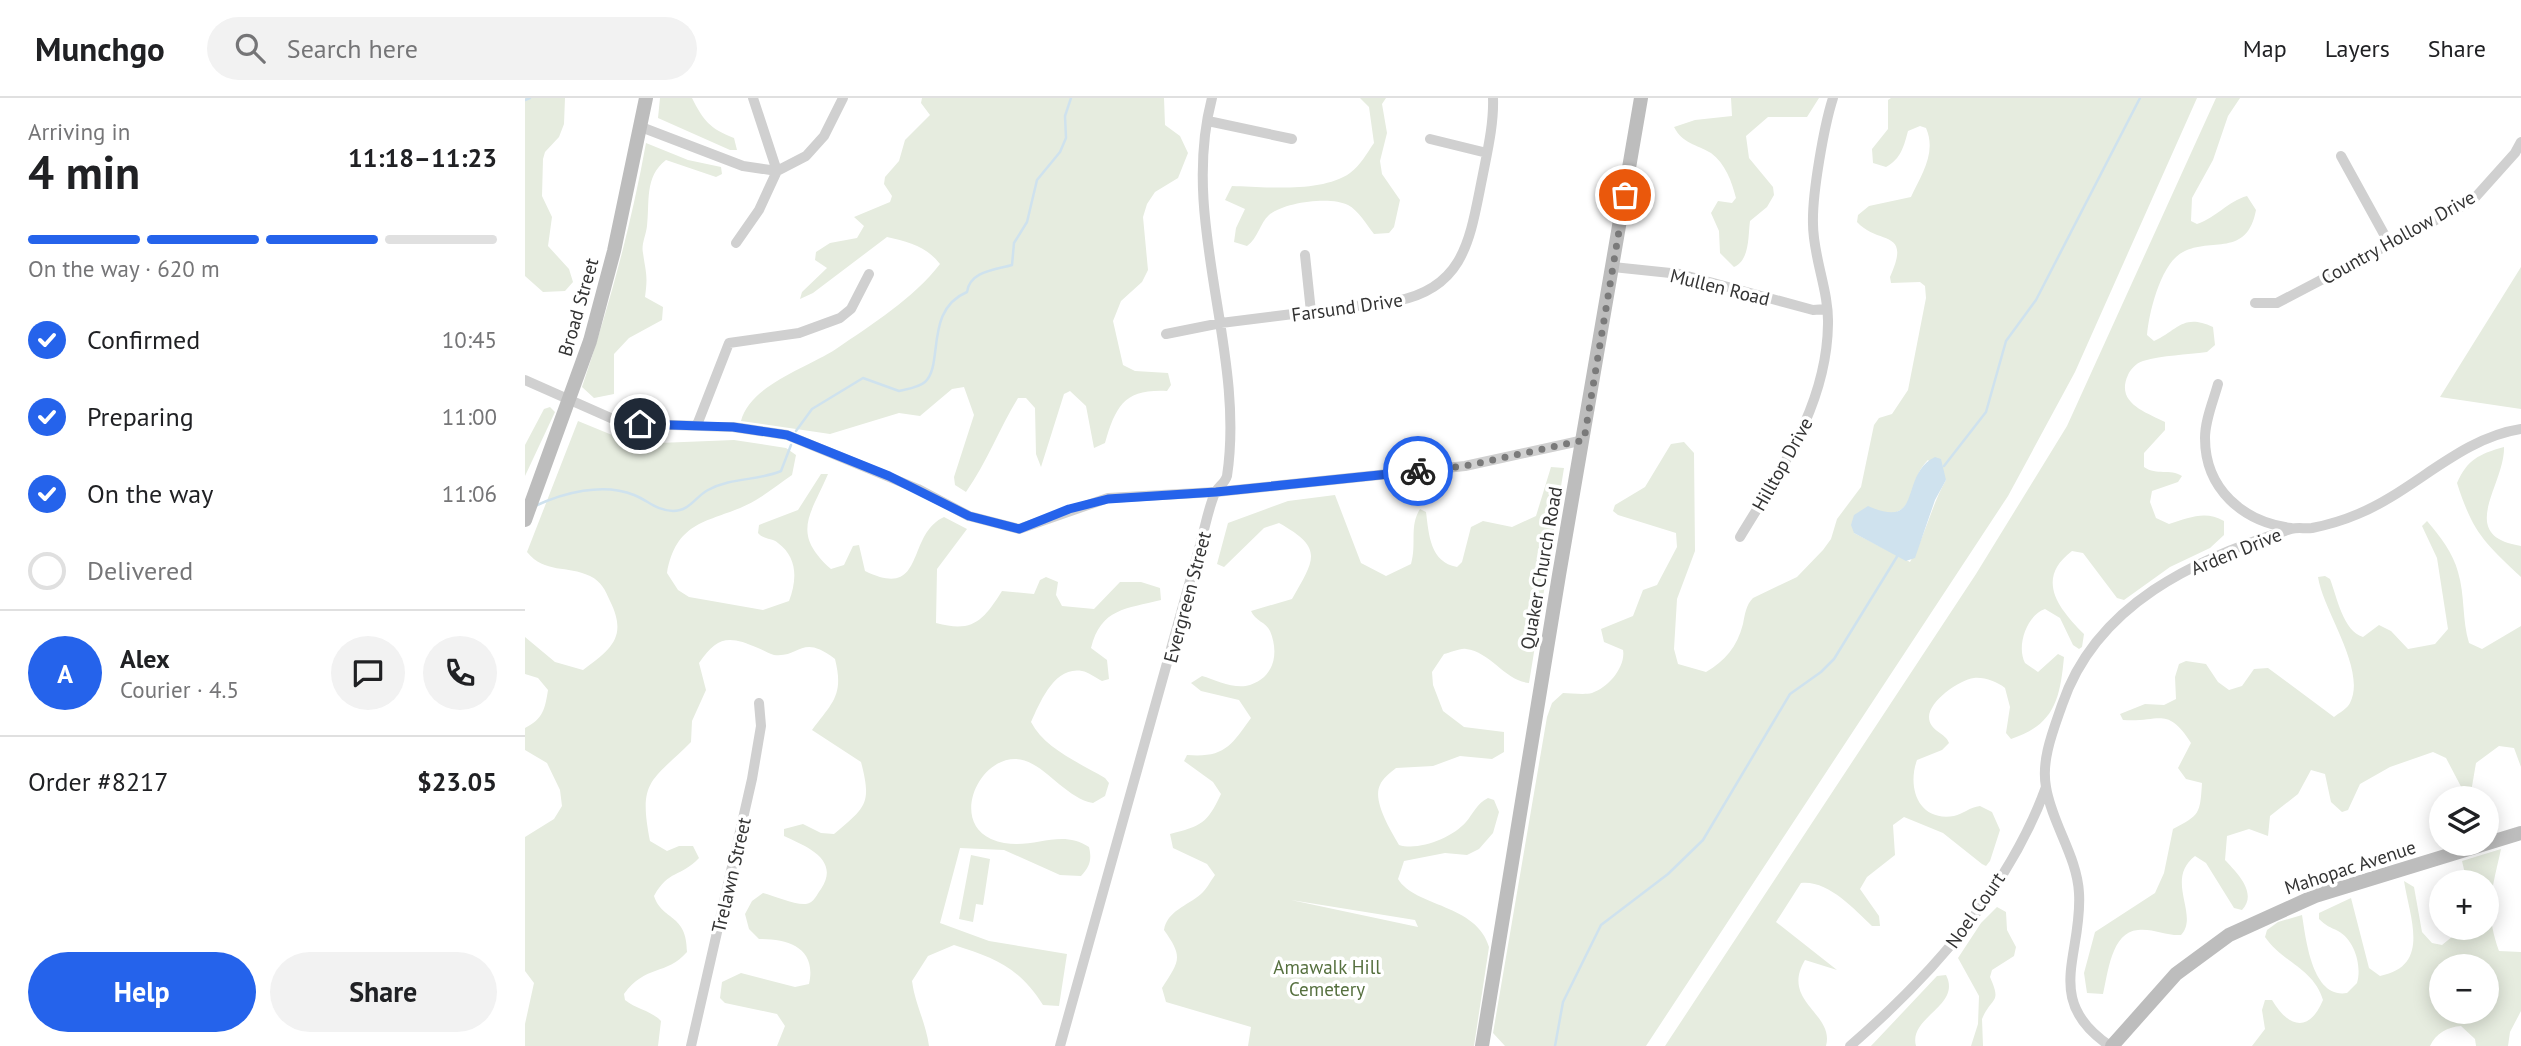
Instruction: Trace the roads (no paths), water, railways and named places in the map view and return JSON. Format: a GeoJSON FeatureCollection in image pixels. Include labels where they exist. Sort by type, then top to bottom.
{"type":"FeatureCollection","features":[{"type":"Feature","properties":{"kind":"street","name":"Broad Street"},"geometry":{"type":"LineString","coordinates":[[528,512],[571,399],[614,251],[646,98]]}},
{"type":"Feature","properties":{"kind":"street"},"geometry":{"type":"LineString","coordinates":[[736,243],[759,210],[777,170],[753,98]]}},
{"type":"Feature","properties":{"kind":"street"},"geometry":{"type":"LineString","coordinates":[[641,127],[743,166],[777,170],[806,156],[824,136],[843,98]]}},
{"type":"Feature","properties":{"kind":"street","name":"Evergreen Street"},"geometry":{"type":"LineString","coordinates":[[1060,1046],[1216,492],[1226,480],[1229,423],[1221,323],[1205,187],[1208,121],[1212,98]]}},
{"type":"Feature","properties":{"kind":"street","name":"Farsund Drive"},"geometry":{"type":"LineString","coordinates":[[1166,334],[1221,323],[1417,297],[1447,277],[1466,247],[1487,153],[1493,98]]}},
{"type":"Feature","properties":{"kind":"street","name":"Quaker Church Road"},"geometry":{"type":"LineString","coordinates":[[1482,1046],[1556,588],[1584,440],[1641,98]]}},
{"type":"Feature","properties":{"kind":"street","name":"Hilltop Drive"},"geometry":{"type":"LineString","coordinates":[[1740,537],[1810,415],[1826,357],[1826,309],[1812,224],[1826,125],[1833,98]]}},
{"type":"Feature","properties":{"kind":"street"},"geometry":{"type":"LineString","coordinates":[[1208,121],[1292,139]]}},
{"type":"Feature","properties":{"kind":"street"},"geometry":{"type":"LineString","coordinates":[[1430,139],[1487,153]]}},
{"type":"Feature","properties":{"kind":"street","name":"Country Hollow Drive"},"geometry":{"type":"LineString","coordinates":[[2255,303],[2277,303],[2472,201],[2515,153],[2521,142]]}},
{"type":"Feature","properties":{"kind":"street"},"geometry":{"type":"LineString","coordinates":[[2341,156],[2390,245]]}},
{"type":"Feature","properties":{"kind":"street"},"geometry":{"type":"LineString","coordinates":[[1305,255],[1311,312]]}},
{"type":"Feature","properties":{"kind":"street","name":"Mullen Road"},"geometry":{"type":"LineString","coordinates":[[1613,267],[1680,274],[1813,310],[1826,309]]}},
{"type":"Feature","properties":{"kind":"street"},"geometry":{"type":"LineString","coordinates":[[697,425],[729,343],[799,332],[840,318],[851,309],[869,274]]}},
{"type":"Feature","properties":{"kind":"street"},"geometry":{"type":"LineString","coordinates":[[525,380],[613,419],[640,424],[697,425],[787,435],[899,481],[969,516],[1008,527],[1036,524],[1096,500],[1216,492],[1465,466],[1584,440]]}},
{"type":"Feature","properties":{"kind":"street"},"geometry":{"type":"LineString","coordinates":[[2218,384],[2205,438],[2210,467],[2220,491],[2252,518],[2295,528]]}},
{"type":"Feature","properties":{"kind":"street","name":"Arden Drive"},"geometry":{"type":"LineString","coordinates":[[2111,1046],[2085,1026],[2071,997],[2069,967],[2080,902],[2078,880],[2046,787],[2046,758],[2065,696],[2089,652],[2128,607],[2203,561],[2295,528],[2311,528],[2358,514],[2497,434],[2521,429]]}},
{"type":"Feature","properties":{"kind":"street","name":"Trelawn Street"},"geometry":{"type":"LineString","coordinates":[[691,1046],[752,779],[761,726],[759,703]]}},
{"type":"Feature","properties":{"kind":"street","name":"Noel Court"},"geometry":{"type":"LineString","coordinates":[[1850,1046],[1958,940],[2030,824],[2046,787]]}},
{"type":"Feature","properties":{"kind":"street","name":"Mahopac Avenue"},"geometry":{"type":"LineString","coordinates":[[2111,1046],[2176,974],[2229,935],[2315,896],[2521,833]]}},
{"type":"Feature","properties":{"kind":"water"},"geometry":{"type":"Polygon","coordinates":[[[1935,457],[1941,459],[1946,480],[1935,500],[1915,558],[1906,561],[1854,533],[1851,525],[1854,515],[1868,506],[1886,512],[1897,511],[1904,506],[1917,476],[1924,465],[1935,457]]]}},
{"type":"Feature","properties":{"kind":"waterway"},"geometry":{"type":"LineString","coordinates":[[525,100],[530,98]]}},
{"type":"Feature","properties":{"kind":"waterway"},"geometry":{"type":"LineString","coordinates":[[796,431],[812,409],[863,378],[899,391],[925,382],[934,363],[937,337],[945,311],[954,300],[967,292],[969,285],[978,276],[1012,265],[1014,243],[1027,222],[1037,180],[1060,152],[1066,138],[1065,116],[1071,98]]}},
{"type":"Feature","properties":{"kind":"waterway"},"geometry":{"type":"LineString","coordinates":[[1944,466],[1986,412],[2006,341],[2036,300],[2140,98]]}},
{"type":"Feature","properties":{"kind":"waterway"},"geometry":{"type":"LineString","coordinates":[[535,506],[570,493],[609,489],[634,495],[661,509],[679,510],[717,486],[781,471],[791,445]]}},
{"type":"Feature","properties":{"kind":"waterway"},"geometry":{"type":"LineString","coordinates":[[1555,1046],[1563,1002],[1601,925],[1668,874],[1703,840],[1790,694],[1834,659],[1898,555]]}},
{"type":"Feature","properties":{"kind":"park label","name":"Amawalk Hill Cemetery"},"geometry":{"type":"Point","coordinates":[1327,978]}}]}
